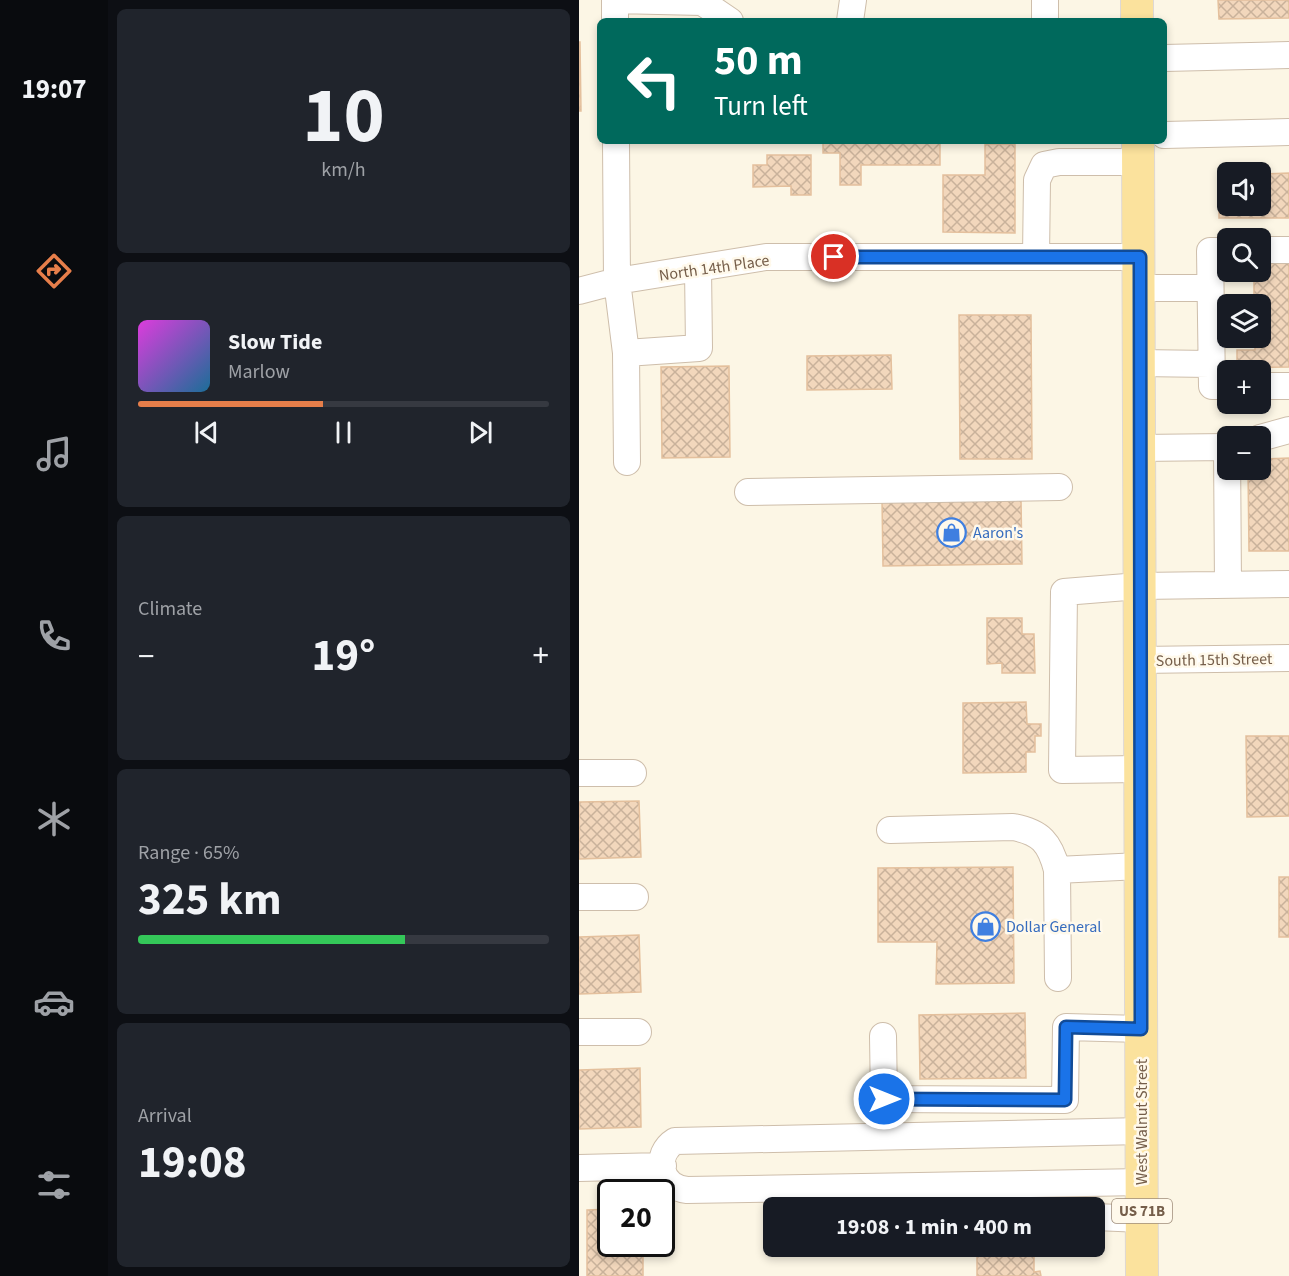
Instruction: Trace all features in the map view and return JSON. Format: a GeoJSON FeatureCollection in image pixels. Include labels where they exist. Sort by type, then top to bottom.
{"type":"FeatureCollection","features":[{"type":"Feature","properties":{"kind":"main road"},"geometry":{"type":"LineString","coordinates":[[1137,0],[1137,18]]}},
{"type":"Feature","properties":{"kind":"main road","name":"West Walnut Street"},"geometry":{"type":"LineString","coordinates":[[1139,151],[1142,1276]]}},
{"type":"Feature","properties":{"kind":"street"},"geometry":{"type":"LineString","coordinates":[[615,18],[615,0],[702,2],[726,18]]}},
{"type":"Feature","properties":{"kind":"street"},"geometry":{"type":"LineString","coordinates":[[850,18],[853,0]]}},
{"type":"Feature","properties":{"kind":"street"},"geometry":{"type":"LineString","coordinates":[[1045,0],[1045,18]]}},
{"type":"Feature","properties":{"kind":"street"},"geometry":{"type":"LineString","coordinates":[[1167,58],[1289,56]]}},
{"type":"Feature","properties":{"kind":"street"},"geometry":{"type":"LineString","coordinates":[[1167,135],[1289,132]]}},
{"type":"Feature","properties":{"kind":"street"},"geometry":{"type":"LineString","coordinates":[[616,144],[617,282],[626,353],[627,462]]}},
{"type":"Feature","properties":{"kind":"street"},"geometry":{"type":"LineString","coordinates":[[1036,257],[1037,180],[1044,165],[1139,151]]}},
{"type":"Feature","properties":{"kind":"street"},"geometry":{"type":"LineString","coordinates":[[1271,250],[1289,249]]}},
{"type":"Feature","properties":{"kind":"street"},"geometry":{"type":"LineString","coordinates":[[1217,251],[1210,251],[1210,364],[1212,386],[1217,386]]}},
{"type":"Feature","properties":{"kind":"street","name":"North 14th Place"},"geometry":{"type":"LineString","coordinates":[[579,291],[617,282],[766,257],[1036,257],[1140,272],[1210,288]]}},
{"type":"Feature","properties":{"kind":"street"},"geometry":{"type":"LineString","coordinates":[[626,353],[699,348],[698,268]]}},
{"type":"Feature","properties":{"kind":"street"},"geometry":{"type":"LineString","coordinates":[[1140,363],[1210,364]]}},
{"type":"Feature","properties":{"kind":"street"},"geometry":{"type":"LineString","coordinates":[[1271,386],[1289,386]]}},
{"type":"Feature","properties":{"kind":"street"},"geometry":{"type":"LineString","coordinates":[[1271,435],[1289,430]]}},
{"type":"Feature","properties":{"kind":"street"},"geometry":{"type":"LineString","coordinates":[[1139,448],[1217,447]]}},
{"type":"Feature","properties":{"kind":"street"},"geometry":{"type":"LineString","coordinates":[[1227,480],[1228,585]]}},
{"type":"Feature","properties":{"kind":"street"},"geometry":{"type":"LineString","coordinates":[[748,492],[1059,487]]}},
{"type":"Feature","properties":{"kind":"street"},"geometry":{"type":"LineString","coordinates":[[1140,770],[1062,770],[1063,592],[1139,586],[1289,584]]}},
{"type":"Feature","properties":{"kind":"street","name":"South 15th Street"},"geometry":{"type":"LineString","coordinates":[[1139,660],[1289,658]]}},
{"type":"Feature","properties":{"kind":"street"},"geometry":{"type":"LineString","coordinates":[[579,773],[633,773]]}},
{"type":"Feature","properties":{"kind":"street"},"geometry":{"type":"LineString","coordinates":[[890,830],[1013,827],[1029,830],[1051,849],[1057,870],[1058,978]]}},
{"type":"Feature","properties":{"kind":"street"},"geometry":{"type":"LineString","coordinates":[[1057,870],[1140,866]]}},
{"type":"Feature","properties":{"kind":"street"},"geometry":{"type":"LineString","coordinates":[[579,897],[635,897]]}},
{"type":"Feature","properties":{"kind":"street"},"geometry":{"type":"LineString","coordinates":[[883,1036],[884,1099],[1065,1100],[1066,1027],[1141,1029]]}},
{"type":"Feature","properties":{"kind":"street"},"geometry":{"type":"LineString","coordinates":[[579,1032],[638,1032]]}},
{"type":"Feature","properties":{"kind":"street"},"geometry":{"type":"LineString","coordinates":[[1141,1131],[675,1141],[669,1145],[663,1155],[663,1166],[664,1177],[668,1183],[678,1189],[687,1190],[1142,1182]]}},
{"type":"Feature","properties":{"kind":"street"},"geometry":{"type":"LineString","coordinates":[[579,1168],[663,1166]]}},
{"type":"Feature","properties":{"kind":"street"},"geometry":{"type":"LineString","coordinates":[[1105,1217],[1142,1219]]}},
{"type":"Feature","properties":{"kind":"building"},"geometry":{"type":"Polygon","coordinates":[[[1218,0],[1289,0],[1289,18],[1219,19],[1218,0]]]}},
{"type":"Feature","properties":{"kind":"building"},"geometry":{"type":"Polygon","coordinates":[[[580,42],[581,111],[579,111],[580,42]]]}},
{"type":"Feature","properties":{"kind":"building"},"geometry":{"type":"Polygon","coordinates":[[[823,144],[940,144],[940,165],[861,165],[861,185],[840,185],[840,153],[823,153],[823,144]]]}},
{"type":"Feature","properties":{"kind":"building"},"geometry":{"type":"Polygon","coordinates":[[[985,144],[1015,144],[1015,233],[943,232],[943,175],[985,175],[985,144]]]}},
{"type":"Feature","properties":{"kind":"building"},"geometry":{"type":"Polygon","coordinates":[[[767,155],[811,155],[811,195],[791,195],[791,186],[753,187],[753,165],[767,165],[767,155]]]}},
{"type":"Feature","properties":{"kind":"building"},"geometry":{"type":"Polygon","coordinates":[[[1289,173],[1289,218],[1219,218],[1219,216],[1271,216],[1271,174],[1289,173]]]}},
{"type":"Feature","properties":{"kind":"building"},"geometry":{"type":"Polygon","coordinates":[[[1271,261],[1289,261],[1289,367],[1271,367],[1271,360],[1237,360],[1237,350],[1271,348],[1271,294],[1254,294],[1254,282],[1271,282],[1271,261]]]}},
{"type":"Feature","properties":{"kind":"building"},"geometry":{"type":"Polygon","coordinates":[[[959,315],[1031,315],[1032,459],[960,459],[959,315]]]}},
{"type":"Feature","properties":{"kind":"building"},"geometry":{"type":"Polygon","coordinates":[[[891,355],[892,389],[807,390],[807,356],[891,355]]]}},
{"type":"Feature","properties":{"kind":"building"},"geometry":{"type":"Polygon","coordinates":[[[729,366],[730,457],[662,458],[661,367],[729,366]]]}},
{"type":"Feature","properties":{"kind":"building"},"geometry":{"type":"Polygon","coordinates":[[[1289,458],[1289,551],[1249,551],[1248,480],[1271,480],[1271,459],[1289,458]]]}},
{"type":"Feature","properties":{"kind":"building","name":"Aaron's"},"geometry":{"type":"Polygon","coordinates":[[[1021,498],[1022,564],[883,566],[882,500],[1021,498]]]}},
{"type":"Feature","properties":{"kind":"building"},"geometry":{"type":"Polygon","coordinates":[[[987,618],[1022,618],[1022,634],[1034,634],[1035,673],[1002,673],[1002,663],[987,664],[987,618]]]}},
{"type":"Feature","properties":{"kind":"building"},"geometry":{"type":"Polygon","coordinates":[[[1026,702],[1027,724],[1041,724],[1041,736],[1035,736],[1035,752],[1026,752],[1026,772],[963,773],[963,703],[1026,702]]]}},
{"type":"Feature","properties":{"kind":"building"},"geometry":{"type":"Polygon","coordinates":[[[1246,736],[1289,736],[1289,816],[1247,817],[1246,736]]]}},
{"type":"Feature","properties":{"kind":"building"},"geometry":{"type":"Polygon","coordinates":[[[639,801],[641,857],[579,859],[579,802],[639,801]]]}},
{"type":"Feature","properties":{"kind":"building"},"geometry":{"type":"Polygon","coordinates":[[[1013,867],[1014,983],[936,984],[937,942],[878,942],[878,868],[1013,867]]]}},
{"type":"Feature","properties":{"kind":"building"},"geometry":{"type":"Polygon","coordinates":[[[1279,877],[1289,877],[1289,937],[1279,937],[1279,877]]]}},
{"type":"Feature","properties":{"kind":"building"},"geometry":{"type":"Polygon","coordinates":[[[639,935],[641,992],[579,994],[579,937],[639,935]]]}},
{"type":"Feature","properties":{"kind":"building"},"geometry":{"type":"Polygon","coordinates":[[[1025,1013],[1026,1078],[920,1079],[919,1015],[1025,1013]]]}},
{"type":"Feature","properties":{"kind":"building"},"geometry":{"type":"Polygon","coordinates":[[[640,1068],[641,1127],[579,1129],[579,1070],[640,1068]]]}},
{"type":"Feature","properties":{"kind":"building"},"geometry":{"type":"Polygon","coordinates":[[[587,1210],[597,1210],[597,1257],[643,1257],[643,1276],[587,1276],[587,1210]]]}},
{"type":"Feature","properties":{"kind":"building"},"geometry":{"type":"Polygon","coordinates":[[[977,1257],[1034,1257],[1034,1272],[1040,1271],[1041,1276],[977,1276],[977,1257]]]}},
{"type":"Feature","properties":{"kind":"place","name":"Aaron's"},"geometry":{"type":"Point","coordinates":[952,532]}},
{"type":"Feature","properties":{"kind":"place","name":"Dollar General"},"geometry":{"type":"Point","coordinates":[985,926]}},
{"type":"Feature","properties":{"kind":"route"},"geometry":{"type":"LineString","coordinates":[[834,257],[1140,257],[1141,1029],[1066,1027],[1065,1100],[884,1099]]}}]}
